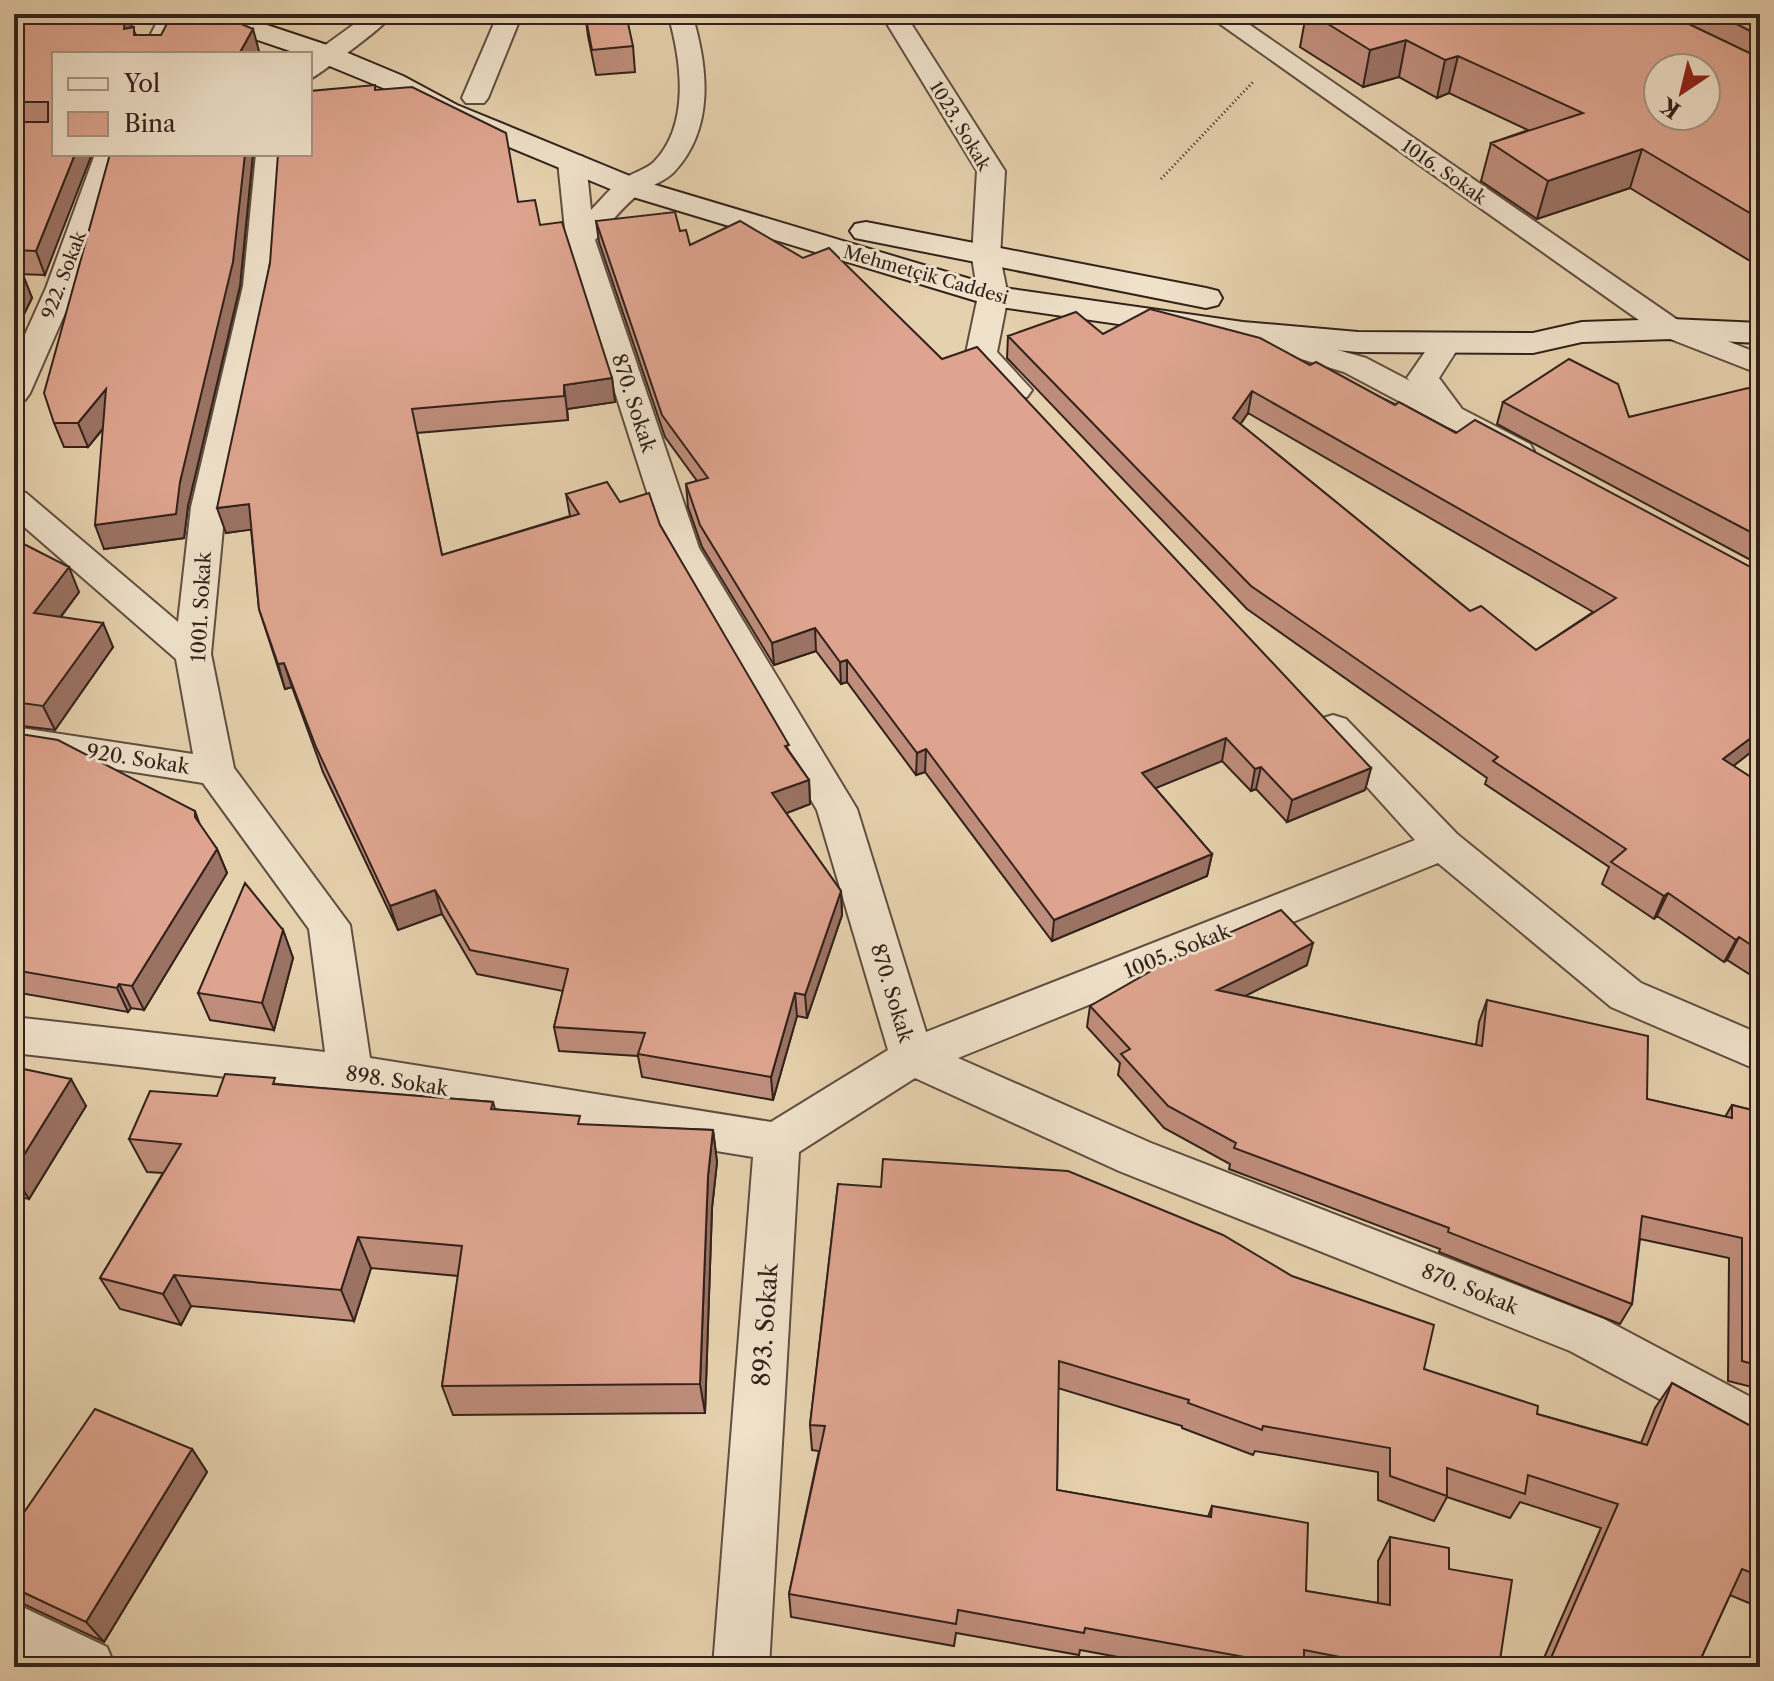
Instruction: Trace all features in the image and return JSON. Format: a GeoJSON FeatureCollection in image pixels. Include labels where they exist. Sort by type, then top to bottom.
{"type":"FeatureCollection","features":[{"type":"Feature","properties":{"kind":"main road","name":"Mehmetçik Caddesi"},"geometry":{"type":"LineString","coordinates":[[208,14],[293,52]]}},
{"type":"Feature","properties":{"kind":"main road","name":"Mehmetçik Caddesi"},"geometry":{"type":"LineString","coordinates":[[318,63],[475,98],[772,210],[986,257],[1241,303],[1440,319],[1521,318],[1582,332]]}},
{"type":"Feature","properties":{"kind":"main road","name":"Mehmetçik Caddesi"},"geometry":{"type":"LineString","coordinates":[[393,82],[447,111],[631,187],[993,296],[1243,332],[1358,342],[1533,343],[1582,332],[1671,329],[1760,333]]}},
{"type":"Feature","properties":{"kind":"street"},"geometry":{"type":"LineString","coordinates":[[14,17],[28,14]]}},
{"type":"Feature","properties":{"kind":"street"},"geometry":{"type":"LineString","coordinates":[[155,52],[173,14]]}},
{"type":"Feature","properties":{"kind":"street"},"geometry":{"type":"LineString","coordinates":[[318,63],[372,23],[372,14]]}},
{"type":"Feature","properties":{"kind":"street"},"geometry":{"type":"LineString","coordinates":[[475,98],[510,14]]}},
{"type":"Feature","properties":{"kind":"street"},"geometry":{"type":"LineString","coordinates":[[580,239],[631,187],[663,168],[684,136],[695,77],[693,51],[680,14]]}},
{"type":"Feature","properties":{"kind":"street","name":"1023. Sokak"},"geometry":{"type":"LineString","coordinates":[[893,14],[991,171],[986,257],[993,296]]}},
{"type":"Feature","properties":{"kind":"street","name":"1016. Sokak"},"geometry":{"type":"LineString","coordinates":[[1218,14],[1671,329],[1760,365]]}},
{"type":"Feature","properties":{"kind":"street","name":"922. Sokak"},"geometry":{"type":"LineString","coordinates":[[14,393],[61,288],[107,156]]}},
{"type":"Feature","properties":{"kind":"street","name":"1001. Sokak"},"geometry":{"type":"LineString","coordinates":[[269,156],[258,286],[208,507],[193,654],[215,771],[329,925],[350,1073]]}},
{"type":"Feature","properties":{"kind":"street","name":"870. Sokak"},"geometry":{"type":"LineString","coordinates":[[572,162],[580,239],[682,548],[837,809],[912,1057],[1135,1157],[1587,1335],[1760,1429]]}},
{"type":"Feature","properties":{"kind":"street"},"geometry":{"type":"LineString","coordinates":[[30,286],[61,288]]}},
{"type":"Feature","properties":{"kind":"street"},"geometry":{"type":"LineString","coordinates":[[993,296],[981,353],[1035,410]]}},
{"type":"Feature","properties":{"kind":"street"},"geometry":{"type":"LineString","coordinates":[[1243,332],[1355,365],[1544,465]]}},
{"type":"Feature","properties":{"kind":"street"},"geometry":{"type":"LineString","coordinates":[[1447,342],[1423,378],[1450,414]]}},
{"type":"Feature","properties":{"kind":"street"},"geometry":{"type":"LineString","coordinates":[[14,500],[193,654]]}},
{"type":"Feature","properties":{"kind":"street"},"geometry":{"type":"LineString","coordinates":[[1314,708],[1443,845],[1626,995],[1760,1053]]}},
{"type":"Feature","properties":{"kind":"street","name":"920. Sokak"},"geometry":{"type":"LineString","coordinates":[[14,740],[215,771]]}},
{"type":"Feature","properties":{"kind":"street","name":"1005. Sokak"},"geometry":{"type":"LineString","coordinates":[[912,1057],[1443,845]]}},
{"type":"Feature","properties":{"kind":"street","name":"898. Sokak"},"geometry":{"type":"LineString","coordinates":[[14,1035],[350,1073],[777,1142]]}},
{"type":"Feature","properties":{"kind":"street"},"geometry":{"type":"LineString","coordinates":[[777,1142],[912,1057]]}},
{"type":"Feature","properties":{"kind":"street","name":"893. Sokak"},"geometry":{"type":"LineString","coordinates":[[741,1666],[777,1142]]}},
{"type":"Feature","properties":{"kind":"street"},"geometry":{"type":"LineString","coordinates":[[14,1631],[87,1667]]}},
{"type":"Feature","properties":{"kind":"street"},"geometry":{"type":"LineString","coordinates":[[741,1666],[749,1667]]}},
{"type":"Feature","properties":{"kind":"path"},"geometry":{"type":"LineString","coordinates":[[1161,179],[1247,88],[1281,58]]}},
{"type":"Feature","properties":{"kind":"building"},"geometry":{"type":"Polygon","coordinates":[[[34,14],[125,14],[124,29],[134,27],[134,35],[161,35],[169,20],[218,14],[253,29],[240,52],[52,52],[52,156],[74,156],[36,251],[14,250],[14,122],[48,122],[48,102],[14,102],[14,17],[34,14]]]}},
{"type":"Feature","properties":{"kind":"building"},"geometry":{"type":"Polygon","coordinates":[[[585,14],[626,14],[633,46],[592,50],[585,14]]]}},
{"type":"Feature","properties":{"kind":"building"},"geometry":{"type":"Polygon","coordinates":[[[1312,14],[1668,14],[1760,58],[1760,219],[1642,149],[1548,181],[1491,143],[1583,113],[1458,56],[1445,60],[1406,40],[1370,50],[1312,14]]]}},
{"type":"Feature","properties":{"kind":"building"},"geometry":{"type":"Polygon","coordinates":[[[1717,14],[1760,14],[1760,36],[1717,14]]]}},
{"type":"Feature","properties":{"kind":"building"},"geometry":{"type":"Polygon","coordinates":[[[375,85],[375,90],[412,87],[506,133],[518,202],[535,200],[540,225],[562,222],[612,378],[564,385],[564,396],[412,409],[442,555],[579,514],[566,494],[607,482],[620,502],[649,493],[660,525],[789,745],[785,746],[809,780],[772,793],[841,891],[805,995],[795,993],[771,1077],[638,1054],[645,1033],[554,1027],[568,969],[470,950],[435,890],[390,906],[316,747],[284,663],[278,664],[259,609],[249,504],[217,508],[270,263],[278,156],[312,156],[312,91],[375,85]]]}},
{"type":"Feature","properties":{"kind":"building"},"geometry":{"type":"Polygon","coordinates":[[[109,156],[245,156],[233,262],[180,482],[176,514],[95,525],[106,389],[78,423],[54,423],[44,393],[109,156]]]}},
{"type":"Feature","properties":{"kind":"building"},"geometry":{"type":"Polygon","coordinates":[[[675,212],[680,231],[686,230],[690,245],[740,221],[803,258],[829,248],[942,359],[977,347],[1371,768],[1292,800],[1261,767],[1255,769],[1226,738],[1142,773],[1212,854],[1054,920],[926,749],[917,753],[847,660],[840,662],[815,628],[772,643],[700,525],[686,484],[708,478],[662,415],[596,221],[675,212]]]}},
{"type":"Feature","properties":{"kind":"building"},"geometry":{"type":"Polygon","coordinates":[[[14,274],[23,275],[14,292],[14,274]]]}},
{"type":"Feature","properties":{"kind":"building"},"geometry":{"type":"Polygon","coordinates":[[[1150,309],[1260,338],[1310,365],[1316,362],[1395,405],[1399,402],[1456,433],[1475,420],[1760,572],[1760,731],[1723,759],[1760,783],[1760,951],[1739,937],[1736,940],[1668,893],[1664,896],[1611,862],[1626,849],[1493,761],[1498,757],[1251,586],[1008,336],[1076,312],[1103,334],[1150,309]],[[1252,391],[1233,418],[1470,611],[1481,606],[1536,650],[1616,598],[1252,391]]]}},
{"type":"Feature","properties":{"kind":"building"},"geometry":{"type":"Polygon","coordinates":[[[1569,359],[1618,384],[1629,417],[1748,388],[1760,393],[1760,537],[1503,402],[1569,359]]]}},
{"type":"Feature","properties":{"kind":"building"},"geometry":{"type":"Polygon","coordinates":[[[14,539],[69,567],[34,613],[103,623],[43,706],[14,702],[14,539]]]}},
{"type":"Feature","properties":{"kind":"building"},"geometry":{"type":"Polygon","coordinates":[[[14,733],[58,740],[195,811],[195,817],[217,849],[132,986],[119,984],[117,988],[14,970],[14,733]]]}},
{"type":"Feature","properties":{"kind":"building"},"geometry":{"type":"Polygon","coordinates":[[[245,883],[283,930],[262,1003],[198,993],[245,883]]]}},
{"type":"Feature","properties":{"kind":"building"},"geometry":{"type":"Polygon","coordinates":[[[1281,910],[1313,943],[1217,990],[1482,1046],[1487,1000],[1648,1036],[1647,1099],[1732,1118],[1732,1105],[1760,1112],[1760,1366],[1742,1361],[1742,1238],[1642,1216],[1632,1304],[1448,1232],[1449,1228],[1234,1148],[1236,1143],[1168,1106],[1121,1054],[1130,1049],[1090,1006],[1179,955],[1281,910]]]}},
{"type":"Feature","properties":{"kind":"building"},"geometry":{"type":"Polygon","coordinates":[[[14,1067],[71,1079],[14,1171],[14,1067]]]}},
{"type":"Feature","properties":{"kind":"building"},"geometry":{"type":"Polygon","coordinates":[[[225,1074],[275,1078],[273,1084],[493,1102],[491,1109],[580,1116],[578,1124],[713,1130],[708,1176],[700,1384],[442,1386],[462,1246],[358,1237],[341,1290],[174,1275],[163,1294],[100,1278],[181,1144],[129,1139],[150,1091],[217,1096],[225,1074]]]}},
{"type":"Feature","properties":{"kind":"building"},"geometry":{"type":"Polygon","coordinates":[[[883,1159],[1068,1171],[1223,1235],[1292,1276],[1434,1325],[1424,1369],[1538,1406],[1537,1414],[1647,1445],[1672,1383],[1760,1431],[1760,1576],[1742,1569],[1697,1667],[1547,1667],[1618,1504],[1528,1475],[1525,1494],[1447,1468],[1447,1496],[1390,1476],[1390,1448],[1263,1426],[1262,1430],[1188,1403],[1189,1400],[1059,1361],[1057,1490],[1211,1517],[1212,1506],[1308,1523],[1306,1591],[1390,1605],[1390,1537],[1449,1548],[1449,1569],[1512,1580],[1499,1667],[1391,1667],[1304,1650],[1304,1667],[1299,1667],[1085,1628],[1084,1633],[958,1610],[956,1624],[789,1594],[825,1426],[810,1425],[838,1184],[881,1187],[883,1159]]]}},
{"type":"Feature","properties":{"kind":"building"},"geometry":{"type":"Polygon","coordinates":[[[95,1409],[192,1449],[86,1622],[14,1588],[14,1527],[95,1409]]]}}]}
